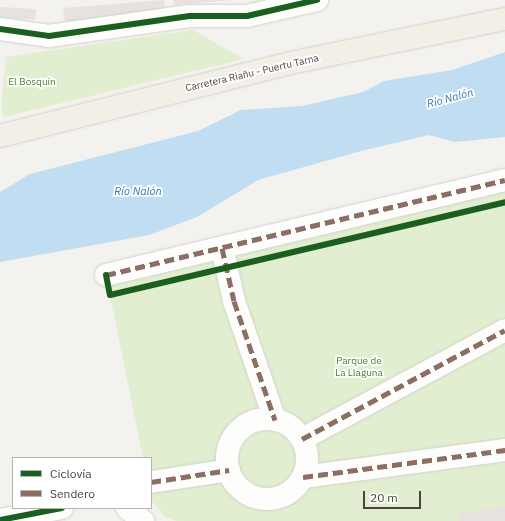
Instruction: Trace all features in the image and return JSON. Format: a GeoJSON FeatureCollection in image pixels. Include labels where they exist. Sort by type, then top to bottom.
{"type":"FeatureCollection","features":[{"type":"Feature","properties":{"kind":"main road","name":"Carretera Riañu - Puertu Tarna"},"geometry":{"type":"LineString","coordinates":[[0,136],[290,63],[505,19]]}},
{"type":"Feature","properties":{"kind":"street"},"geometry":{"type":"LineString","coordinates":[[0,29],[49,36],[190,16],[247,16],[317,0]]}},
{"type":"Feature","properties":{"kind":"street"},"geometry":{"type":"LineString","coordinates":[[106,275],[505,180]]}},
{"type":"Feature","properties":{"kind":"street"},"geometry":{"type":"LineString","coordinates":[[222,248],[234,301],[275,420]]}},
{"type":"Feature","properties":{"kind":"street"},"geometry":{"type":"LineString","coordinates":[[302,439],[505,330]]}},
{"type":"Feature","properties":{"kind":"street"},"geometry":{"type":"LineString","coordinates":[[304,477],[307,451],[302,439],[291,427],[275,420],[263,419],[241,429],[229,448],[229,470],[245,492],[264,498],[284,496],[304,477],[505,450]]}},
{"type":"Feature","properties":{"kind":"street"},"geometry":{"type":"LineString","coordinates":[[152,482],[229,470]]}},
{"type":"Feature","properties":{"kind":"street"},"geometry":{"type":"LineString","coordinates":[[0,520],[57,509]]}},
{"type":"Feature","properties":{"kind":"street"},"geometry":{"type":"LineString","coordinates":[[128,509],[143,521]]}},
{"type":"Feature","properties":{"kind":"green space","name":"El Bosquín"},"geometry":{"type":"Polygon","coordinates":[[[193,30],[244,59],[4,117],[1,106],[6,57],[193,30]]]}},
{"type":"Feature","properties":{"kind":"green space","name":"Parque de La Llaguna"},"geometry":{"type":"Polygon","coordinates":[[[505,180],[505,521],[177,521],[165,517],[152,501],[152,457],[143,457],[106,275],[505,180]]]}},
{"type":"Feature","properties":{"kind":"shaded area"},"geometry":{"type":"Polygon","coordinates":[[[164,0],[165,12],[65,22],[63,8],[164,0]]]}},
{"type":"Feature","properties":{"kind":"shaded area"},"geometry":{"type":"Polygon","coordinates":[[[173,0],[232,0],[174,5],[173,0]]]}},
{"type":"Feature","properties":{"kind":"shaded area"},"geometry":{"type":"Polygon","coordinates":[[[0,7],[36,9],[35,20],[0,18],[0,7]]]}},
{"type":"Feature","properties":{"kind":"shaded area"},"geometry":{"type":"Polygon","coordinates":[[[505,506],[505,521],[459,521],[458,514],[505,506]]]}},
{"type":"Feature","properties":{"kind":"water","name":"Río Nalón"},"geometry":{"type":"Polygon","coordinates":[[[505,52],[505,137],[455,142],[429,135],[361,151],[258,180],[197,217],[149,235],[0,262],[0,192],[30,174],[198,131],[241,110],[302,106],[363,92],[384,81],[452,70],[505,52]]]}},
{"type":"Feature","properties":{"kind":"marked path"},"geometry":{"type":"LineString","coordinates":[[107,279],[106,275],[505,180]]}},
{"type":"Feature","properties":{"kind":"marked path"},"geometry":{"type":"LineString","coordinates":[[222,248],[234,301],[275,420]]}},
{"type":"Feature","properties":{"kind":"marked path"},"geometry":{"type":"LineString","coordinates":[[302,439],[505,330]]}},
{"type":"Feature","properties":{"kind":"marked path"},"geometry":{"type":"LineString","coordinates":[[303,477],[505,450]]}},
{"type":"Feature","properties":{"kind":"marked path"},"geometry":{"type":"LineString","coordinates":[[152,482],[229,470]]}},
{"type":"Feature","properties":{"kind":"cycle path"},"geometry":{"type":"LineString","coordinates":[[0,29],[49,36],[190,16],[247,16],[317,0]]}},
{"type":"Feature","properties":{"kind":"cycle path"},"geometry":{"type":"LineString","coordinates":[[106,275],[110,295],[505,202]]}},
{"type":"Feature","properties":{"kind":"cycle path"},"geometry":{"type":"LineString","coordinates":[[0,520],[57,509]]}}]}
